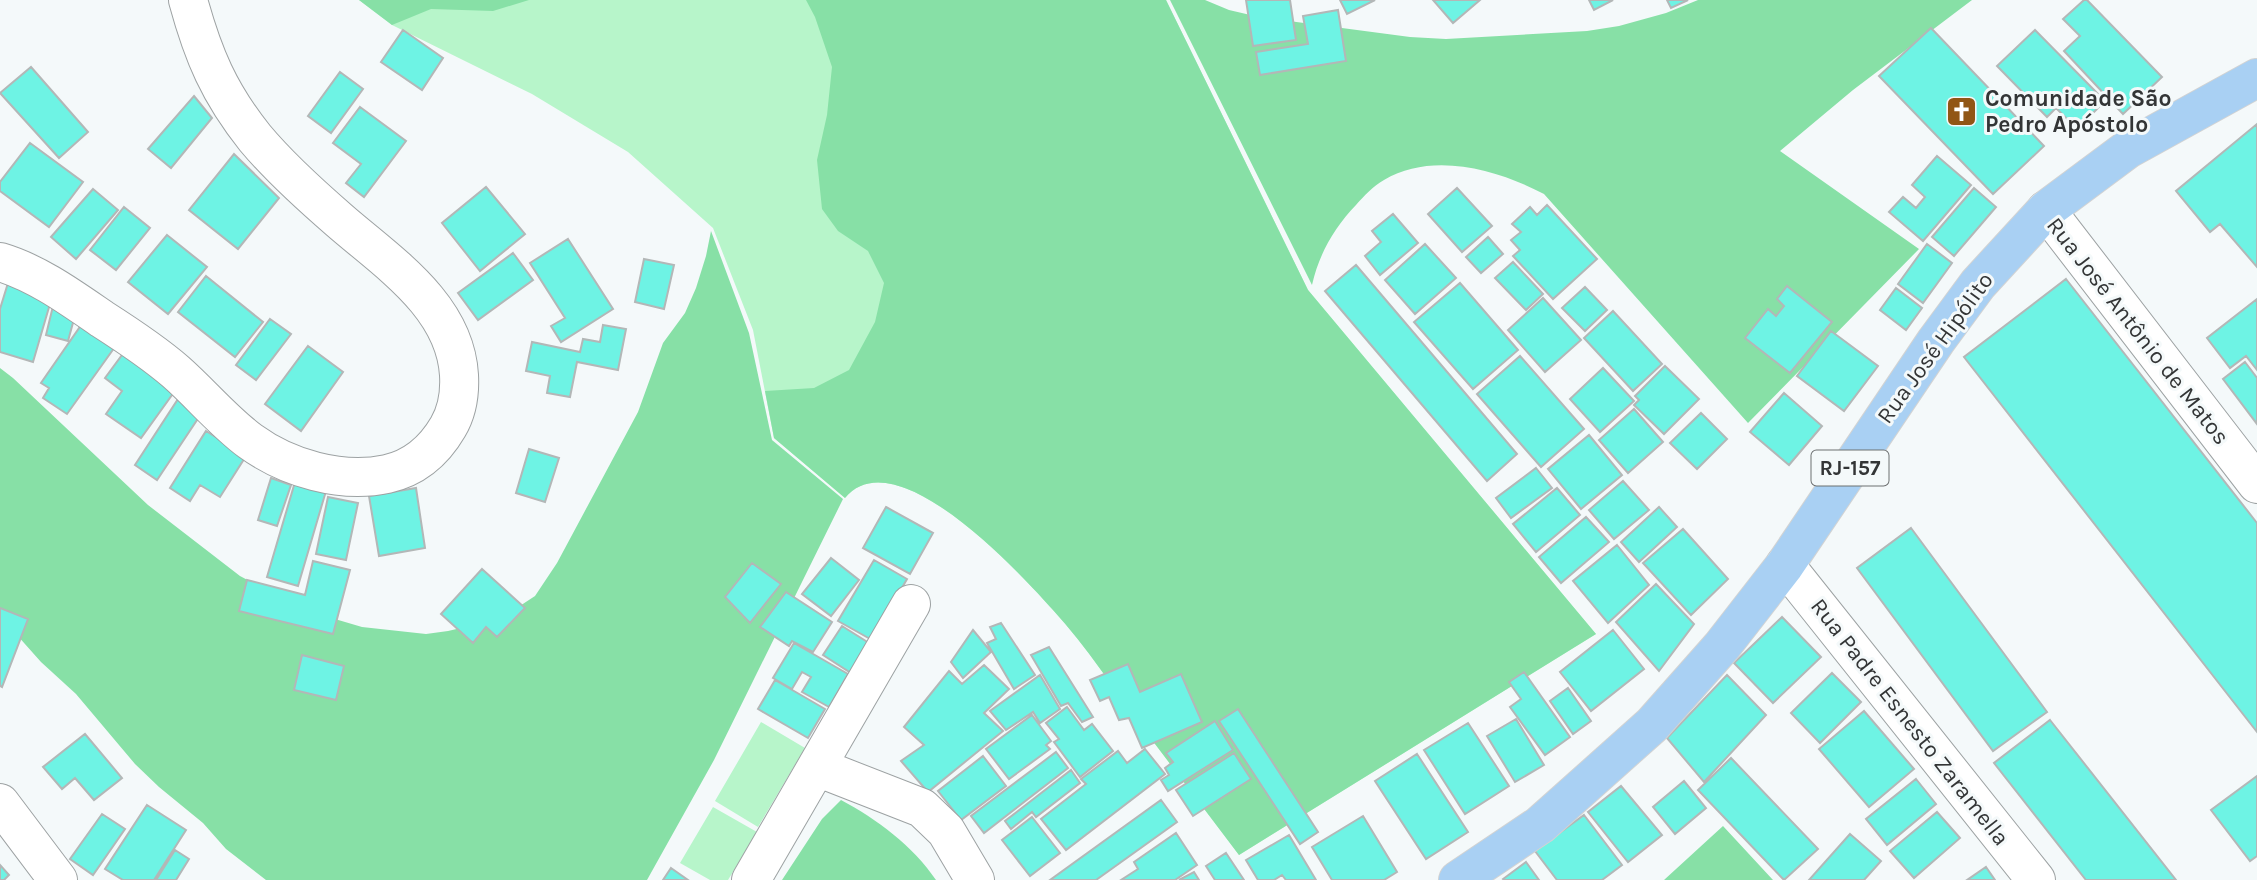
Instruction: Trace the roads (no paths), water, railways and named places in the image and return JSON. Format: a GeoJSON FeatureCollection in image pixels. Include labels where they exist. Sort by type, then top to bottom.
{"type":"FeatureCollection","features":[{"type":"Feature","properties":{"kind":"main road","name":"Rua José Hipólito"},"geometry":{"type":"LineString","coordinates":[[1458,880],[1540,825],[1652,725],[1722,646],[1785,565],[1936,341],[1978,284],[2046,210],[2128,149],[2257,78]]}},
{"type":"Feature","properties":{"kind":"street"},"geometry":{"type":"LineString","coordinates":[[4,261],[51,285],[135,341],[176,371],[250,441],[280,459],[334,475],[384,475],[415,463],[427,454],[445,432],[453,420],[459,385],[456,352],[445,326],[434,309],[393,265],[303,189],[255,138],[238,116],[209,66],[188,0]]}},
{"type":"Feature","properties":{"kind":"street","name":"Rua José Antônio de Matos"},"geometry":{"type":"LineString","coordinates":[[2046,210],[2257,484]]}},
{"type":"Feature","properties":{"kind":"street","name":"Rua Padre Esnesto Zaramella"},"geometry":{"type":"LineString","coordinates":[[1785,565],[2036,880]]}},
{"type":"Feature","properties":{"kind":"street"},"geometry":{"type":"LineString","coordinates":[[751,880],[830,773],[911,604]]}},
{"type":"Feature","properties":{"kind":"street"},"geometry":{"type":"LineString","coordinates":[[830,773],[922,808],[933,817],[957,847],[975,880]]}},
{"type":"Feature","properties":{"kind":"street"},"geometry":{"type":"LineString","coordinates":[[0,803],[58,880]]}},
{"type":"Feature","properties":{"kind":"place","name":"Comunidade São Pedro Apóstolo"},"geometry":{"type":"Point","coordinates":[1962,111]}}]}
